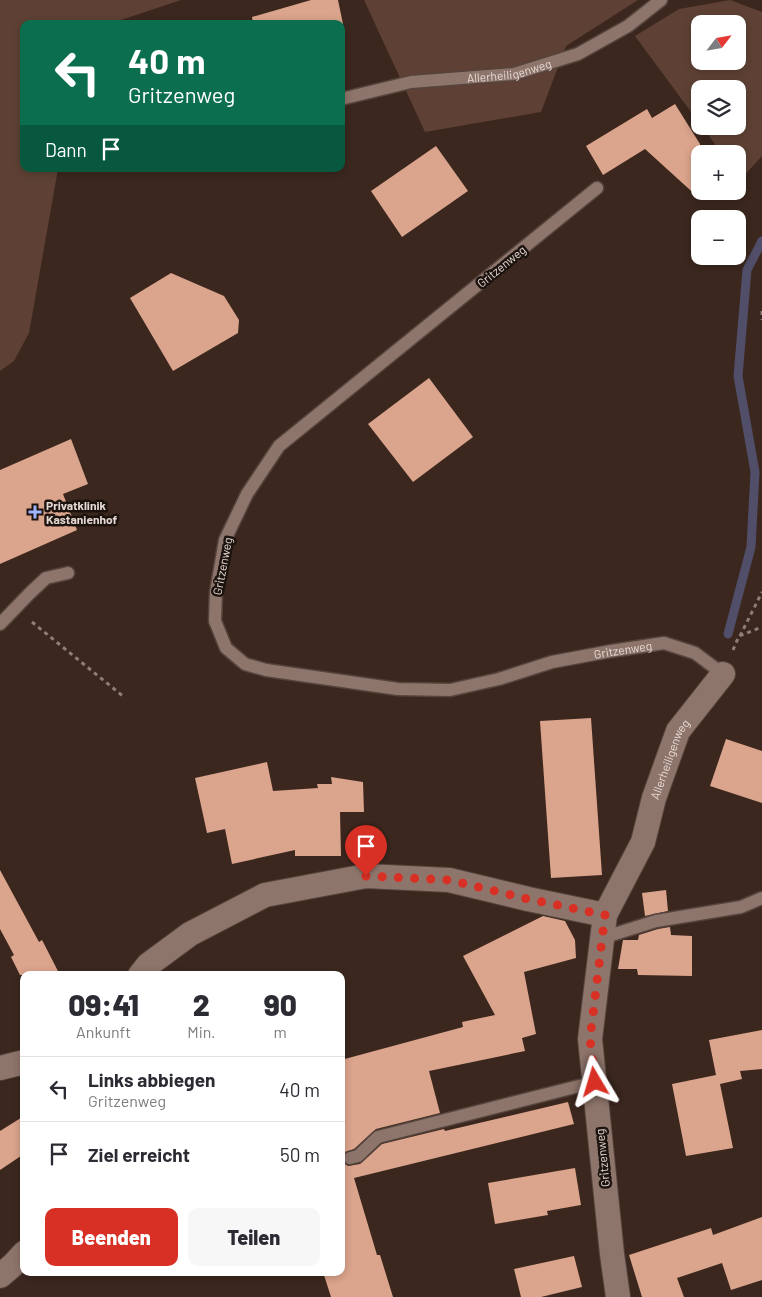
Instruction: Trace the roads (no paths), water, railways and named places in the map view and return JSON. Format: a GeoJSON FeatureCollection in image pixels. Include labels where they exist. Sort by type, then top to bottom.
{"type":"FeatureCollection","features":[{"type":"Feature","properties":{"kind":"street","name":"Allerheiligenweg"},"geometry":{"type":"LineString","coordinates":[[605,915],[643,842],[654,798],[678,731],[723,674]]}},
{"type":"Feature","properties":{"kind":"street"},"geometry":{"type":"LineString","coordinates":[[143,971],[148,965],[190,934],[265,895],[366,876],[449,880],[605,915]]}},
{"type":"Feature","properties":{"kind":"street","name":"Gritzenweg"},"geometry":{"type":"LineString","coordinates":[[605,915],[590,1039],[618,1297]]}},
{"type":"Feature","properties":{"kind":"street"},"geometry":{"type":"LineString","coordinates":[[0,1068],[20,1063]]}},
{"type":"Feature","properties":{"kind":"street"},"geometry":{"type":"LineString","coordinates":[[0,1276],[20,1258]]}},
{"type":"Feature","properties":{"kind":"lane","name":"Allerheiligenweg"},"geometry":{"type":"LineString","coordinates":[[345,98],[411,82],[514,74],[578,54],[628,26],[661,0]]}},
{"type":"Feature","properties":{"kind":"lane","name":"Gritzenweg"},"geometry":{"type":"LineString","coordinates":[[597,188],[279,446],[247,494],[225,540],[216,592],[215,621],[226,648],[245,664],[266,670],[398,689],[450,690],[499,679],[552,662],[664,643],[695,653],[723,674]]}},
{"type":"Feature","properties":{"kind":"lane"},"geometry":{"type":"LineString","coordinates":[[0,624],[46,578],[68,573]]}},
{"type":"Feature","properties":{"kind":"lane"},"geometry":{"type":"LineString","coordinates":[[602,938],[656,921],[741,907],[762,898]]}},
{"type":"Feature","properties":{"kind":"lane"},"geometry":{"type":"LineString","coordinates":[[350,1158],[358,1156],[378,1137],[595,1082]]}},
{"type":"Feature","properties":{"kind":"waterway"},"geometry":{"type":"LineString","coordinates":[[728,634],[751,547],[755,472],[738,376],[747,270],[762,241]]}},
{"type":"Feature","properties":{"kind":"place","name":"Privatklinik Kastanienhof"},"geometry":{"type":"Point","coordinates":[35,512]}}]}
